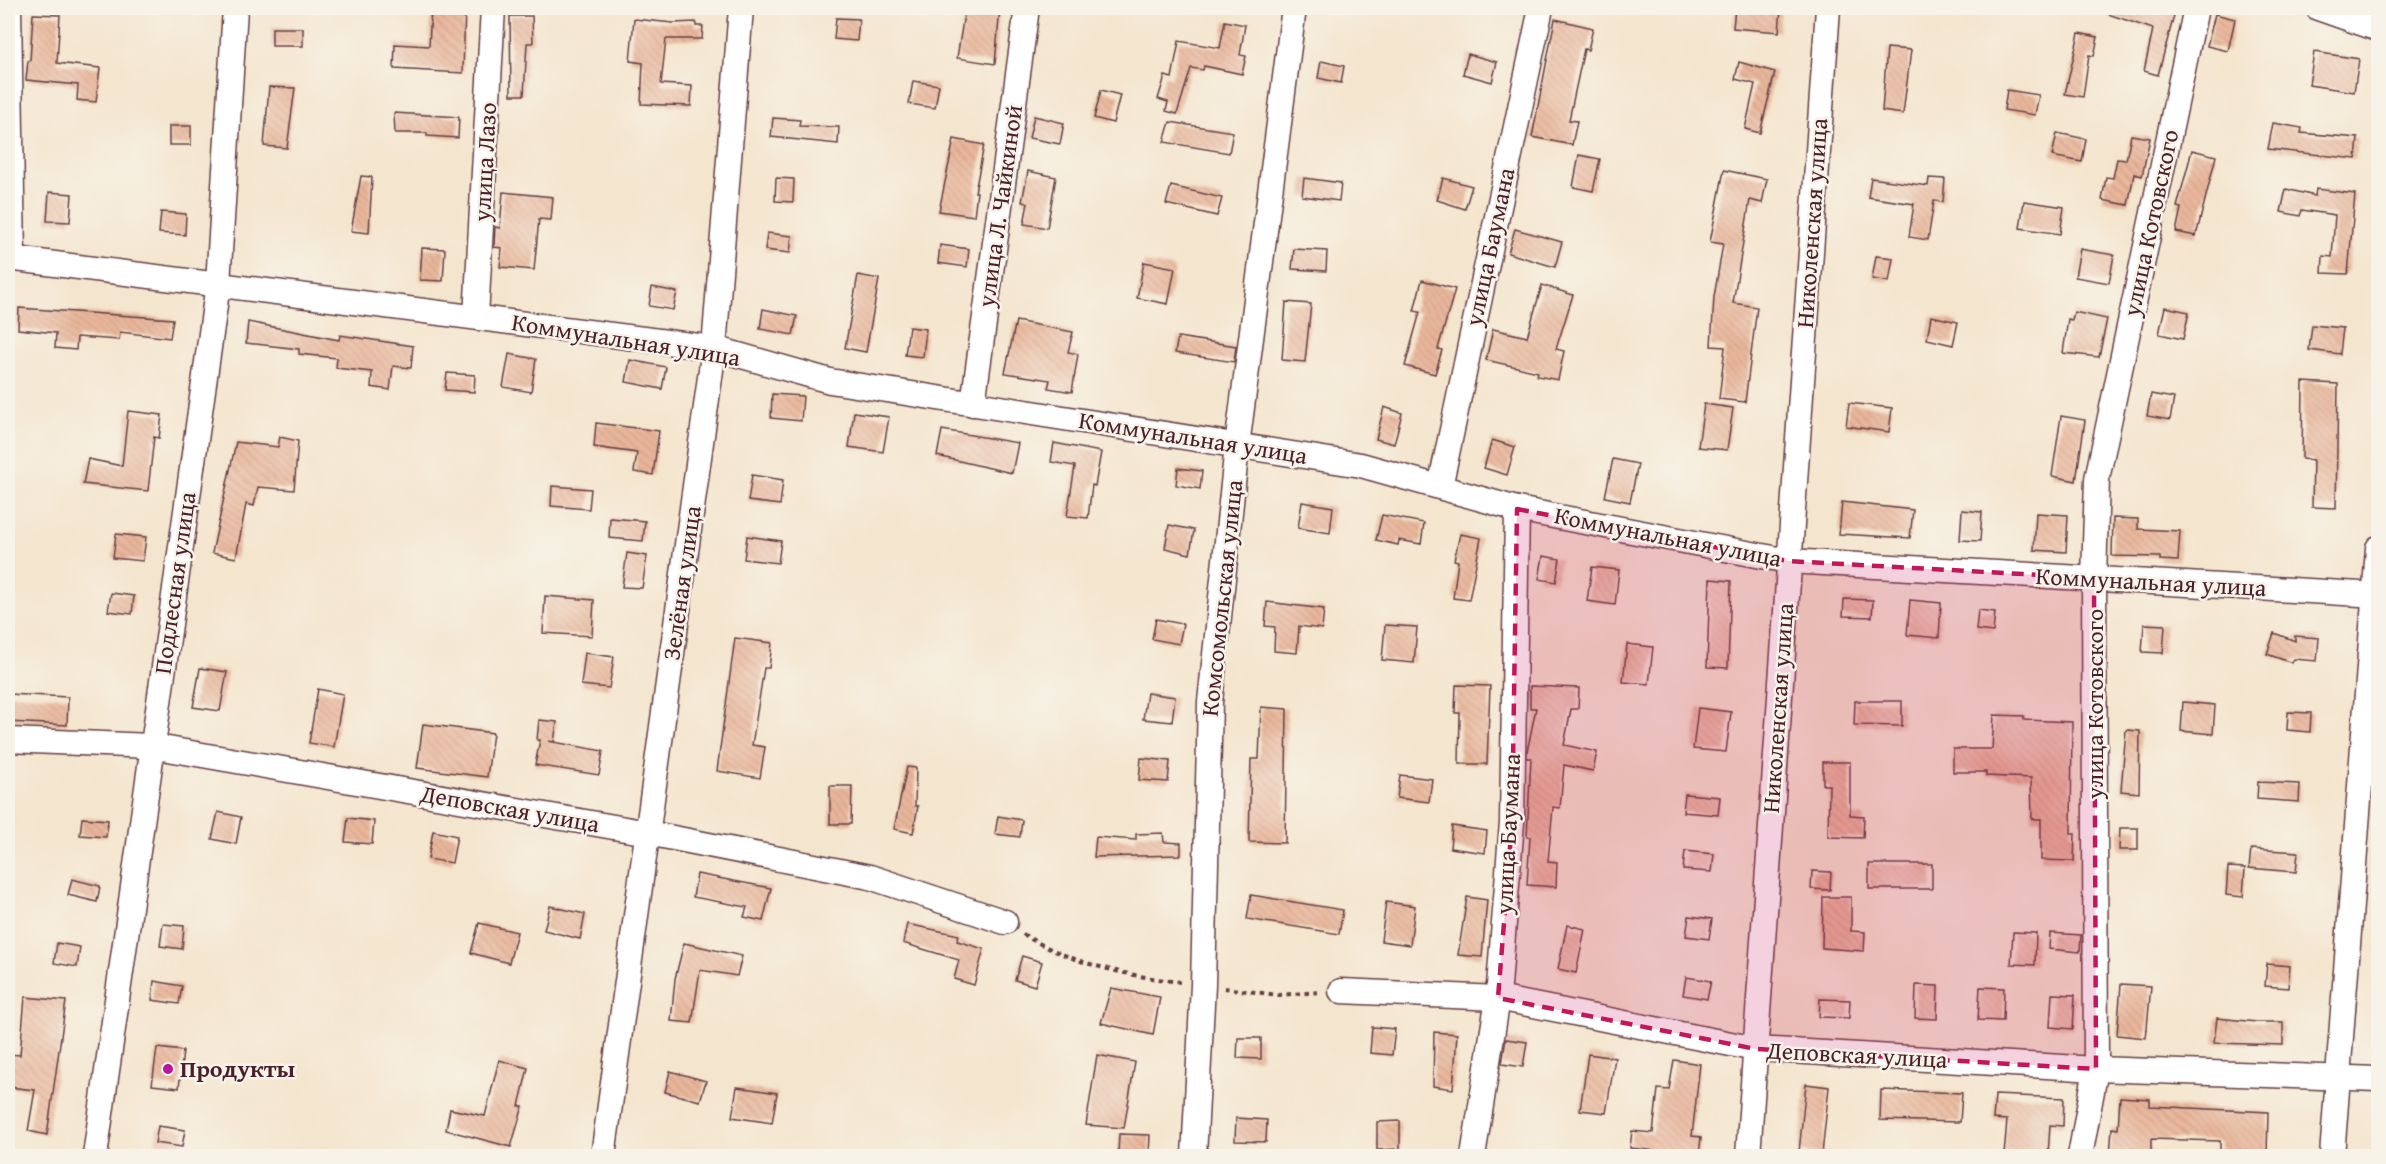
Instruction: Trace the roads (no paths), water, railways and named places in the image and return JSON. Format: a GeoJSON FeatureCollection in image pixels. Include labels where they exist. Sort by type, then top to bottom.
{"type":"FeatureCollection","features":[{"type":"Feature","properties":{"kind":"street"},"geometry":{"type":"LineString","coordinates":[[9,8],[10,259]]}},
{"type":"Feature","properties":{"kind":"street","name":"Подлесная улица"},"geometry":{"type":"LineString","coordinates":[[95,1156],[218,284],[235,8]]}},
{"type":"Feature","properties":{"kind":"street","name":"улица Лазо"},"geometry":{"type":"LineString","coordinates":[[476,318],[493,8]]}},
{"type":"Feature","properties":{"kind":"street","name":"Зелёная улица"},"geometry":{"type":"LineString","coordinates":[[603,1156],[714,348],[741,8]]}},
{"type":"Feature","properties":{"kind":"street","name":"улица Л. Чайкиной"},"geometry":{"type":"LineString","coordinates":[[973,404],[1027,8]]}},
{"type":"Feature","properties":{"kind":"street","name":"Комсомольская улица"},"geometry":{"type":"LineString","coordinates":[[1194,1156],[1203,985],[1210,702],[1237,446],[1294,8]]}},
{"type":"Feature","properties":{"kind":"street","name":"улица Баумана"},"geometry":{"type":"LineString","coordinates":[[1440,487],[1541,8]]}},
{"type":"Feature","properties":{"kind":"street","name":"Николенская улица"},"geometry":{"type":"LineString","coordinates":[[1748,1156],[1828,8]]}},
{"type":"Feature","properties":{"kind":"street","name":"улица Котовского"},"geometry":{"type":"LineString","coordinates":[[2080,1156],[2096,1069],[2094,578],[2097,478],[2196,8]]}},
{"type":"Feature","properties":{"kind":"street"},"geometry":{"type":"LineString","coordinates":[[2318,8],[2379,29]]}},
{"type":"Feature","properties":{"kind":"street","name":"Коммунальная улица"},"geometry":{"type":"LineString","coordinates":[[10,259],[714,348],[830,381],[1361,465],[1517,509],[1788,561],[2377,595]]}},
{"type":"Feature","properties":{"kind":"street","name":"улица Баумана"},"geometry":{"type":"LineString","coordinates":[[1473,1156],[1498,998],[1512,822],[1517,509]]}},
{"type":"Feature","properties":{"kind":"street"},"geometry":{"type":"LineString","coordinates":[[2332,1156],[2379,549]]}},
{"type":"Feature","properties":{"kind":"street","name":"Деповская улица"},"geometry":{"type":"LineString","coordinates":[[8,740],[152,746],[648,833],[870,877],[1005,922]]}},
{"type":"Feature","properties":{"kind":"street","name":"Деповская улица"},"geometry":{"type":"LineString","coordinates":[[1341,991],[1498,998],[1756,1049],[2096,1069],[2379,1078]]}},
{"type":"Feature","properties":{"kind":"place","name":"Продукты"},"geometry":{"type":"Point","coordinates":[168,1069]}}]}
